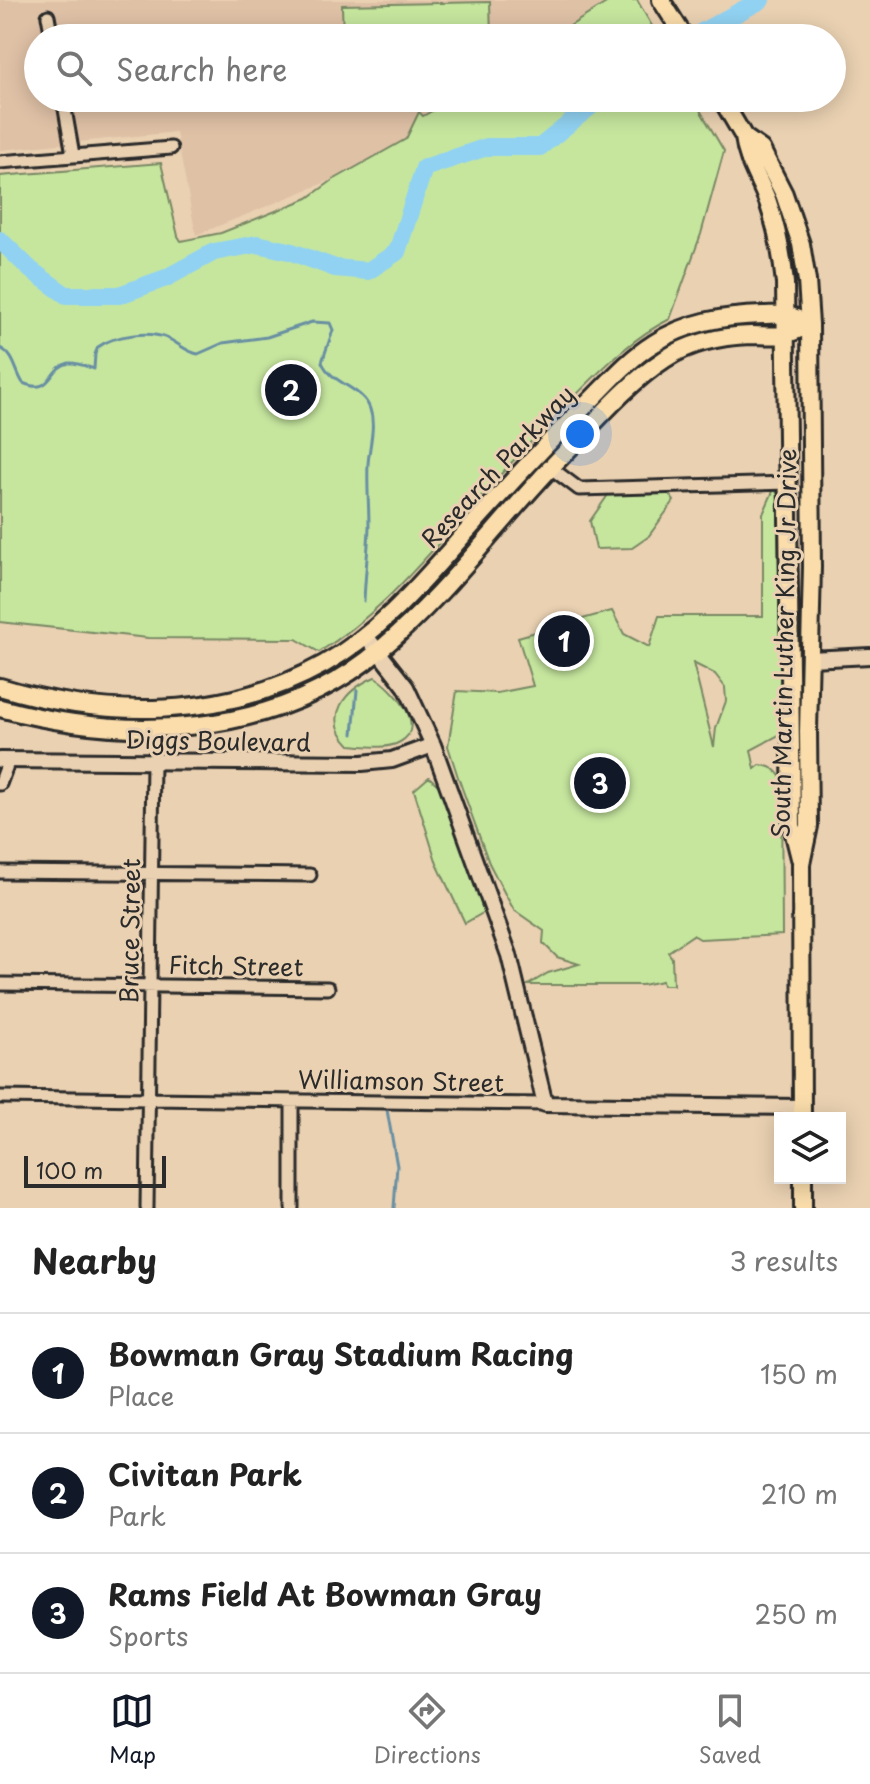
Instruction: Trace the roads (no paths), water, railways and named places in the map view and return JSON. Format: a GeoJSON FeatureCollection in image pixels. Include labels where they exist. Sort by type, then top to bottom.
{"type":"FeatureCollection","features":[{"type":"Feature","properties":{"kind":"main road"},"geometry":{"type":"LineString","coordinates":[[665,6],[676,24]]}},
{"type":"Feature","properties":{"kind":"main road","name":"South Martin Luther King Jr Drive"},"geometry":{"type":"LineString","coordinates":[[729,112],[744,137],[761,149],[784,194],[804,262],[810,324],[812,567],[809,826],[801,864]]}},
{"type":"Feature","properties":{"kind":"main road","name":"South Martin Luther King Jr Drive"},"geometry":{"type":"LineString","coordinates":[[744,137],[746,156],[767,201],[779,240],[785,283],[792,826],[801,864]]}},
{"type":"Feature","properties":{"kind":"main road","name":"Research Parkway"},"geometry":{"type":"LineString","coordinates":[[0,687],[98,707],[150,709],[201,706],[277,687],[323,665],[366,636],[405,601],[573,417],[652,344],[676,331],[730,317],[786,315],[810,324]]}},
{"type":"Feature","properties":{"kind":"main road","name":"Research Parkway"},"geometry":{"type":"LineString","coordinates":[[0,708],[96,726],[150,729],[232,720],[284,705],[333,681],[379,651],[419,614],[551,468],[640,378],[673,354],[719,338],[787,334],[810,324]]}},
{"type":"Feature","properties":{"kind":"main road"},"geometry":{"type":"LineString","coordinates":[[789,575],[800,652],[810,659]]}},
{"type":"Feature","properties":{"kind":"main road"},"geometry":{"type":"LineString","coordinates":[[801,864],[802,1112]]}},
{"type":"Feature","properties":{"kind":"main road"},"geometry":{"type":"LineString","coordinates":[[803,1184],[803,1208]]}},
{"type":"Feature","properties":{"kind":"street"},"geometry":{"type":"LineString","coordinates":[[48,16],[49,24]]}},
{"type":"Feature","properties":{"kind":"street"},"geometry":{"type":"LineString","coordinates":[[65,112],[73,155]]}},
{"type":"Feature","properties":{"kind":"street"},"geometry":{"type":"LineString","coordinates":[[0,162],[171,148]]}},
{"type":"Feature","properties":{"kind":"street"},"geometry":{"type":"LineString","coordinates":[[551,468],[571,485],[584,489],[788,483]]}},
{"type":"Feature","properties":{"kind":"street"},"geometry":{"type":"LineString","coordinates":[[366,636],[406,687],[433,745],[509,955],[545,1104]]}},
{"type":"Feature","properties":{"kind":"street"},"geometry":{"type":"LineString","coordinates":[[810,659],[870,656]]}},
{"type":"Feature","properties":{"kind":"street","name":"Diggs Boulevard"},"geometry":{"type":"LineString","coordinates":[[5,760],[362,763],[392,760],[433,745]]}},
{"type":"Feature","properties":{"kind":"street"},"geometry":{"type":"LineString","coordinates":[[0,784],[5,760]]}},
{"type":"Feature","properties":{"kind":"street","name":"Bruce Street"},"geometry":{"type":"LineString","coordinates":[[147,1208],[153,762]]}},
{"type":"Feature","properties":{"kind":"street"},"geometry":{"type":"LineString","coordinates":[[0,872],[310,875]]}},
{"type":"Feature","properties":{"kind":"street","name":"Fitch Street"},"geometry":{"type":"LineString","coordinates":[[0,984],[328,988]]}},
{"type":"Feature","properties":{"kind":"street","name":"Williamson Street"},"geometry":{"type":"LineString","coordinates":[[0,1097],[545,1104],[774,1112]]}},
{"type":"Feature","properties":{"kind":"street"},"geometry":{"type":"LineString","coordinates":[[292,1101],[292,1208]]}},
{"type":"Feature","properties":{"kind":"waterway"},"geometry":{"type":"LineString","coordinates":[[717,24],[761,0]]}},
{"type":"Feature","properties":{"kind":"waterway"},"geometry":{"type":"LineString","coordinates":[[0,240],[31,270],[66,295],[119,295],[166,278],[214,252],[257,244],[289,251],[335,268],[368,271],[397,252],[424,168],[487,147],[540,147],[584,112]]}},
{"type":"Feature","properties":{"kind":"waterway"},"geometry":{"type":"LineString","coordinates":[[0,348],[12,359],[23,383],[40,386],[69,363],[94,369],[98,347],[123,337],[142,334],[161,336],[198,354],[223,343],[267,337],[312,322],[330,323],[333,330],[322,362],[332,376],[361,395],[372,416],[364,601]]}},
{"type":"Feature","properties":{"kind":"waterway"},"geometry":{"type":"LineString","coordinates":[[353,734],[357,690]]}},
{"type":"Feature","properties":{"kind":"waterway"},"geometry":{"type":"LineString","coordinates":[[387,1110],[397,1166],[394,1208]]}},
{"type":"Feature","properties":{"kind":"place","name":"Civitan Park"},"geometry":{"type":"Point","coordinates":[291,390]}},
{"type":"Feature","properties":{"kind":"place","name":"Bowman Gray Stadium Racing"},"geometry":{"type":"Point","coordinates":[564,641]}},
{"type":"Feature","properties":{"kind":"place","name":"Rams Field At Bowman Gray"},"geometry":{"type":"Point","coordinates":[600,783]}}]}
